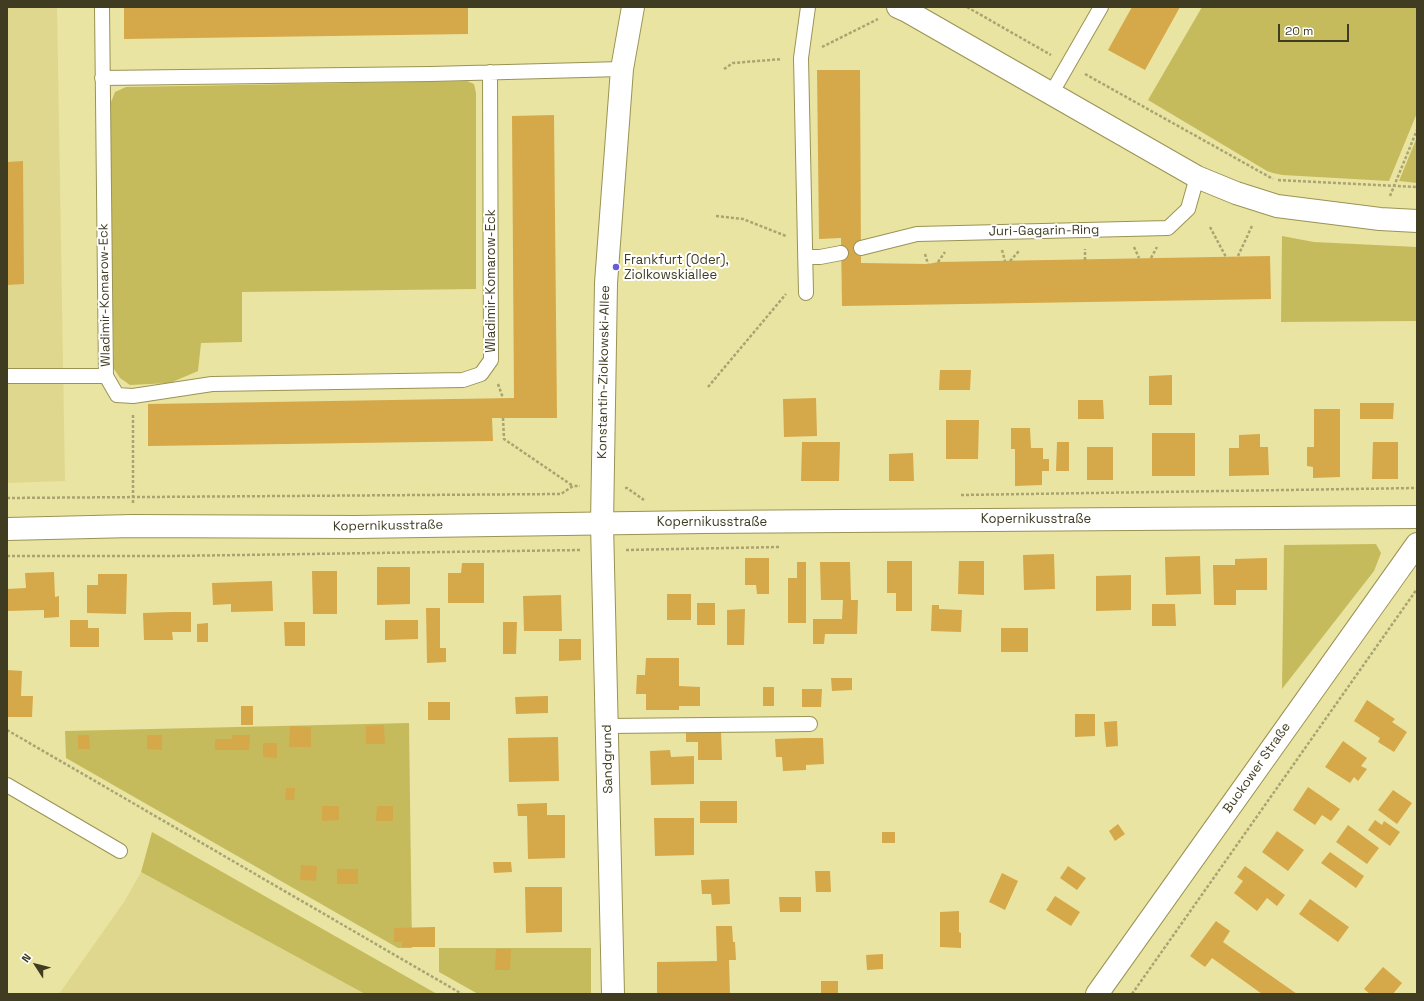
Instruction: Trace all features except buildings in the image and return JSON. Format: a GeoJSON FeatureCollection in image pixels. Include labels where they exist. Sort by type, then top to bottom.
{"type":"FeatureCollection","features":[{"type":"Feature","properties":{"kind":"street","name":"Konstantin-Ziolkowski-Allee"},"geometry":{"type":"LineString","coordinates":[[602,524],[606,283],[622,69],[633,7]]}},
{"type":"Feature","properties":{"kind":"street"},"geometry":{"type":"LineString","coordinates":[[905,8],[1197,177],[1236,193],[1277,206],[1380,219],[1417,222]]}},
{"type":"Feature","properties":{"kind":"street","name":"Kopernikusstraße"},"geometry":{"type":"LineString","coordinates":[[7,529],[133,526],[356,527],[1006,519],[1417,517]]}},
{"type":"Feature","properties":{"kind":"street","name":"Sandgrund"},"geometry":{"type":"LineString","coordinates":[[602,524],[612,994]]}},
{"type":"Feature","properties":{"kind":"street","name":"Buckower Straße"},"geometry":{"type":"LineString","coordinates":[[1097,994],[1417,544]]}},
{"type":"Feature","properties":{"kind":"lane","name":"Wladimir-Komarow-Eck"},"geometry":{"type":"LineString","coordinates":[[102,7],[106,376],[117,394],[133,396],[212,384],[463,380],[481,374],[491,360],[490,72]]}},
{"type":"Feature","properties":{"kind":"lane"},"geometry":{"type":"LineString","coordinates":[[806,293],[801,58],[808,7]]}},
{"type":"Feature","properties":{"kind":"lane"},"geometry":{"type":"LineString","coordinates":[[1052,94],[1101,7]]}},
{"type":"Feature","properties":{"kind":"lane"},"geometry":{"type":"LineString","coordinates":[[102,78],[622,69]]}},
{"type":"Feature","properties":{"kind":"lane","name":"Juri-Gagarin-Ring"},"geometry":{"type":"LineString","coordinates":[[861,248],[918,234],[1168,228],[1188,209],[1197,177]]}},
{"type":"Feature","properties":{"kind":"lane"},"geometry":{"type":"LineString","coordinates":[[805,250],[820,257],[841,253]]}},
{"type":"Feature","properties":{"kind":"lane"},"geometry":{"type":"LineString","coordinates":[[7,376],[106,376]]}},
{"type":"Feature","properties":{"kind":"lane"},"geometry":{"type":"LineString","coordinates":[[607,726],[810,724]]}},
{"type":"Feature","properties":{"kind":"lane"},"geometry":{"type":"LineString","coordinates":[[7,785],[120,851]]}},
{"type":"Feature","properties":{"kind":"path"},"geometry":{"type":"LineString","coordinates":[[967,7],[1273,179],[1417,187]]}},
{"type":"Feature","properties":{"kind":"path"},"geometry":{"type":"LineString","coordinates":[[1380,219],[1417,130]]}},
{"type":"Feature","properties":{"kind":"path"},"geometry":{"type":"LineString","coordinates":[[716,216],[743,219],[805,250]]}},
{"type":"Feature","properties":{"kind":"path"},"geometry":{"type":"LineString","coordinates":[[1238,256],[1252,226]]}},
{"type":"Feature","properties":{"kind":"path"},"geometry":{"type":"LineString","coordinates":[[1210,227],[1226,257]]}},
{"type":"Feature","properties":{"kind":"path"},"geometry":{"type":"LineString","coordinates":[[708,387],[805,272]]}},
{"type":"Feature","properties":{"kind":"path"},"geometry":{"type":"LineString","coordinates":[[133,396],[133,526]]}},
{"type":"Feature","properties":{"kind":"path"},"geometry":{"type":"LineString","coordinates":[[503,418],[504,439],[573,486],[627,488],[645,501]]}},
{"type":"Feature","properties":{"kind":"path"},"geometry":{"type":"LineString","coordinates":[[7,498],[561,494],[573,486]]}},
{"type":"Feature","properties":{"kind":"path"},"geometry":{"type":"LineString","coordinates":[[959,495],[1417,488]]}},
{"type":"Feature","properties":{"kind":"path"},"geometry":{"type":"LineString","coordinates":[[7,556],[171,556],[603,550]]}},
{"type":"Feature","properties":{"kind":"path"},"geometry":{"type":"LineString","coordinates":[[1132,994],[1417,589]]}},
{"type":"Feature","properties":{"kind":"path"},"geometry":{"type":"LineString","coordinates":[[7,730],[462,994]]}},
{"type":"Feature","properties":{"kind":"shaded area"},"geometry":{"type":"Polygon","coordinates":[[[7,7],[57,7],[65,481],[7,483],[7,7]]]}},
{"type":"Feature","properties":{"kind":"shaded area"},"geometry":{"type":"Polygon","coordinates":[[[1202,7],[1417,7],[1417,113],[1389,181],[1282,175],[1267,171],[1148,100],[1202,7]]]}},
{"type":"Feature","properties":{"kind":"shaded area"},"geometry":{"type":"Polygon","coordinates":[[[467,81],[474,84],[476,93],[476,289],[242,292],[242,342],[201,343],[198,371],[170,383],[130,385],[120,378],[114,369],[109,107],[115,92],[126,87],[467,81]]]}},
{"type":"Feature","properties":{"kind":"shaded area"},"geometry":{"type":"Polygon","coordinates":[[[1417,137],[1417,183],[1399,181],[1417,137]]]}},
{"type":"Feature","properties":{"kind":"shaded area"},"geometry":{"type":"Polygon","coordinates":[[[1282,236],[1314,242],[1417,247],[1417,321],[1281,322],[1282,236]]]}},
{"type":"Feature","properties":{"kind":"shaded area"},"geometry":{"type":"Polygon","coordinates":[[[1376,544],[1381,553],[1374,571],[1282,689],[1284,545],[1376,544]]]}},
{"type":"Feature","properties":{"kind":"shaded area"},"geometry":{"type":"Polygon","coordinates":[[[409,723],[412,948],[398,948],[66,758],[65,731],[409,723]]]}},
{"type":"Feature","properties":{"kind":"shaded area"},"geometry":{"type":"Polygon","coordinates":[[[152,832],[437,994],[365,994],[141,872],[152,832]]]}},
{"type":"Feature","properties":{"kind":"shaded area"},"geometry":{"type":"Polygon","coordinates":[[[141,872],[365,994],[59,994],[124,902],[141,872]]]}},
{"type":"Feature","properties":{"kind":"shaded area"},"geometry":{"type":"Polygon","coordinates":[[[439,948],[591,948],[591,994],[478,994],[439,972],[439,948]]]}},
{"type":"Feature","properties":{"kind":"place","name":"Frankfurt (Oder), Ziolkowskiallee"},"geometry":{"type":"Point","coordinates":[616,267]}}]}
